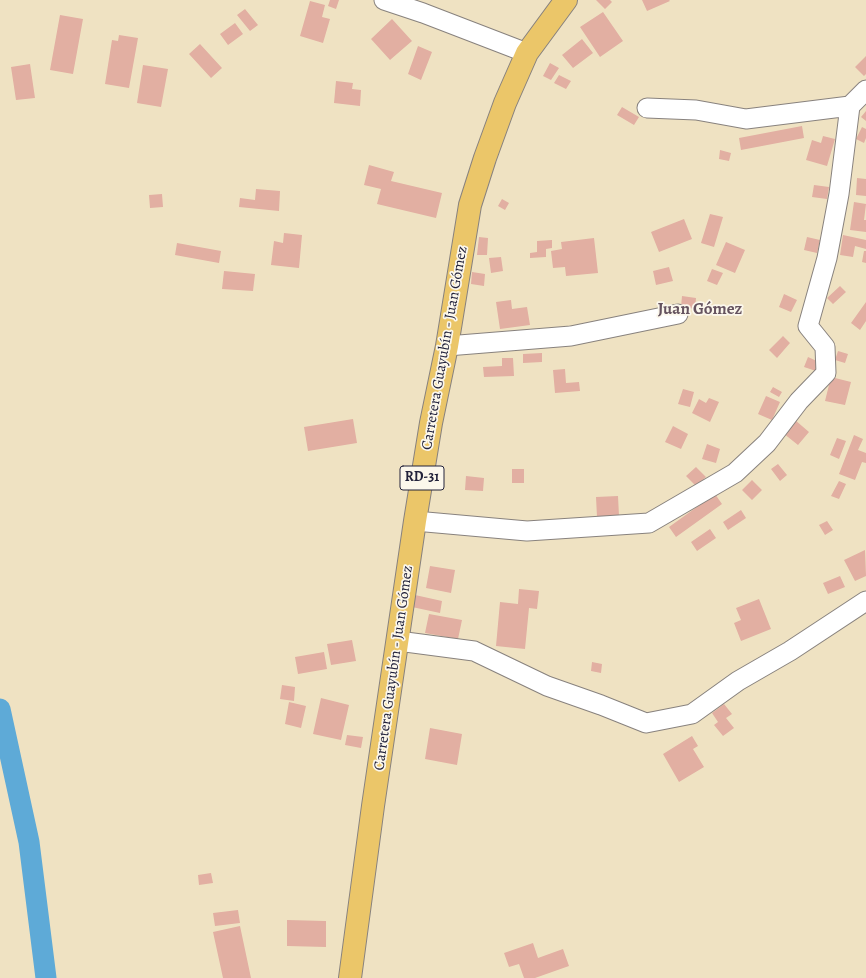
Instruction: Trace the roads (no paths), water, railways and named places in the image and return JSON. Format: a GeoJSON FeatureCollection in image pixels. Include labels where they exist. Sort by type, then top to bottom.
{"type":"FeatureCollection","features":[{"type":"Feature","properties":{"kind":"main road","name":"Carretera Guayubín - Juan Gómez"},"geometry":{"type":"LineString","coordinates":[[350,978],[415,521],[431,423],[447,346],[470,205],[505,103],[527,53],[566,0]]}},
{"type":"Feature","properties":{"kind":"street"},"geometry":{"type":"LineString","coordinates":[[384,0],[423,13],[527,53]]}},
{"type":"Feature","properties":{"kind":"street"},"geometry":{"type":"LineString","coordinates":[[647,108],[696,110],[746,119],[850,106],[866,90]]}},
{"type":"Feature","properties":{"kind":"street"},"geometry":{"type":"LineString","coordinates":[[415,521],[527,531],[649,523],[735,473],[767,443],[799,401],[826,373],[825,347],[808,326],[827,258],[839,194],[850,106]]}},
{"type":"Feature","properties":{"kind":"street"},"geometry":{"type":"LineString","coordinates":[[447,346],[571,336],[678,314]]}},
{"type":"Feature","properties":{"kind":"street"},"geometry":{"type":"LineString","coordinates":[[398,641],[474,651],[547,686],[646,723],[692,714],[738,681],[866,601]]}},
{"type":"Feature","properties":{"kind":"waterway"},"geometry":{"type":"LineString","coordinates":[[0,709],[29,842],[46,978]]}},
{"type":"Feature","properties":{"kind":"district","name":"Juan Gómez"},"geometry":{"type":"Point","coordinates":[700,310]}}]}
